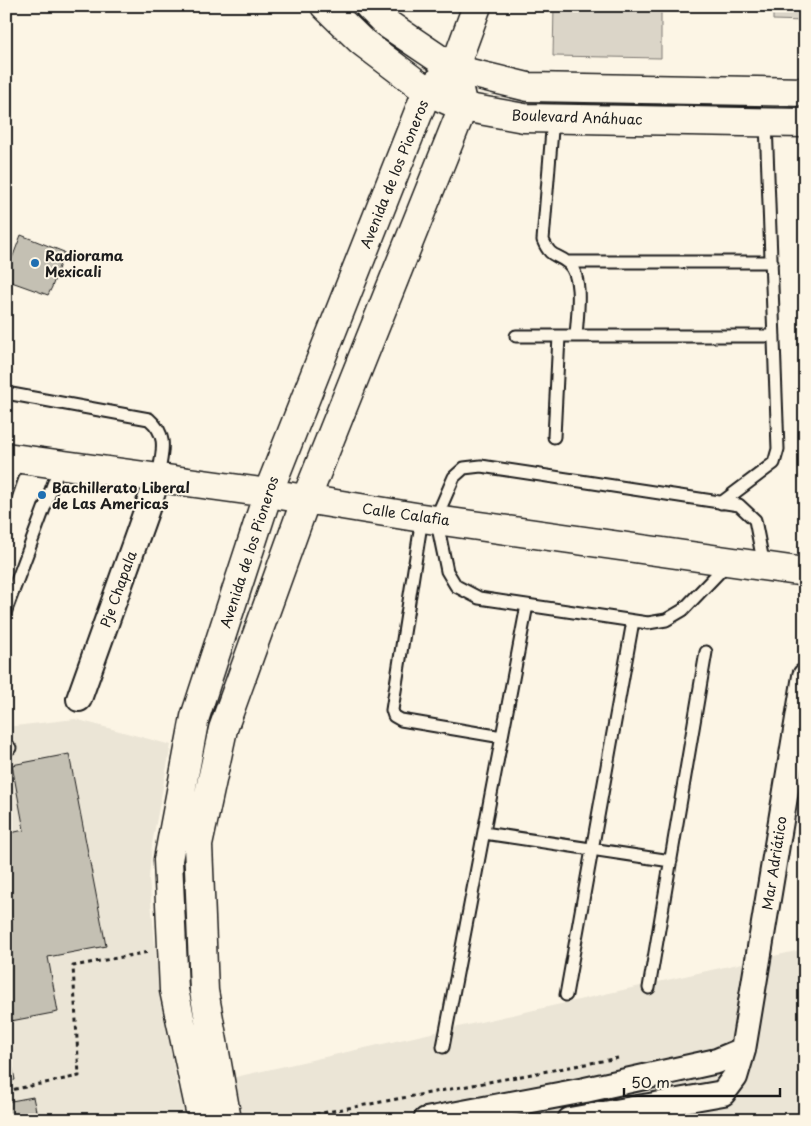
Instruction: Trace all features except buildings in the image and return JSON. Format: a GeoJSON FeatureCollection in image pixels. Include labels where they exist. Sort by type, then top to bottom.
{"type":"FeatureCollection","features":[{"type":"Feature","properties":{"kind":"street","name":"Boulevard Anáhuac"},"geometry":{"type":"LineString","coordinates":[[324,6],[361,41],[427,91],[463,107],[524,118],[805,123]]}},
{"type":"Feature","properties":{"kind":"street","name":"Boulevard Anáhuac"},"geometry":{"type":"LineString","coordinates":[[369,6],[386,22],[454,69],[528,87],[805,92]]}},
{"type":"Feature","properties":{"kind":"street"},"geometry":{"type":"LineString","coordinates":[[227,1120],[204,991],[198,845],[223,729],[306,499],[463,107],[454,69],[477,6]]}},
{"type":"Feature","properties":{"kind":"street","name":"Avenida de los Pioneros"},"geometry":{"type":"LineString","coordinates":[[202,1120],[174,990],[168,860],[195,717],[268,493],[427,91],[454,69]]}},
{"type":"Feature","properties":{"kind":"street","name":"Calle Calafia"},"geometry":{"type":"LineString","coordinates":[[12,458],[268,493],[805,572]]}},
{"type":"Feature","properties":{"kind":"street","name":"Pje Chapala"},"geometry":{"type":"LineString","coordinates":[[79,699],[158,478]]}},
{"type":"Feature","properties":{"kind":"street","name":"Mar Adriático"},"geometry":{"type":"LineString","coordinates":[[583,1119],[723,1093],[735,1077],[743,1050],[805,676]]}},
{"type":"Feature","properties":{"kind":"street"},"geometry":{"type":"LineString","coordinates":[[426,1120],[585,1090],[717,1061],[743,1050]]}},
{"type":"Feature","properties":{"kind":"street"},"geometry":{"type":"LineString","coordinates":[[583,1119],[585,1090]]}},
{"type":"Feature","properties":{"kind":"lane"},"geometry":{"type":"LineString","coordinates":[[553,118],[542,240],[547,250],[556,258],[567,262],[772,262]]}},
{"type":"Feature","properties":{"kind":"lane"},"geometry":{"type":"LineString","coordinates":[[721,503],[774,463],[778,449],[766,122]]}},
{"type":"Feature","properties":{"kind":"lane"},"geometry":{"type":"LineString","coordinates":[[567,262],[577,277],[576,336]]}},
{"type":"Feature","properties":{"kind":"lane"},"geometry":{"type":"LineString","coordinates":[[516,336],[774,336]]}},
{"type":"Feature","properties":{"kind":"lane"},"geometry":{"type":"LineString","coordinates":[[554,437],[559,336]]}},
{"type":"Feature","properties":{"kind":"lane"},"geometry":{"type":"LineString","coordinates":[[6,393],[149,419],[158,426],[163,436],[158,478]]}},
{"type":"Feature","properties":{"kind":"lane"},"geometry":{"type":"LineString","coordinates":[[6,494],[12,458]]}},
{"type":"Feature","properties":{"kind":"lane"},"geometry":{"type":"LineString","coordinates":[[6,610],[60,466]]}},
{"type":"Feature","properties":{"kind":"lane"},"geometry":{"type":"LineString","coordinates":[[502,737],[401,720],[394,716],[392,710],[429,518],[454,477],[464,468],[481,466],[739,505],[755,520],[764,566]]}},
{"type":"Feature","properties":{"kind":"lane"},"geometry":{"type":"LineString","coordinates":[[429,518],[448,571],[456,586],[479,598],[633,621],[648,623],[666,620],[683,610],[729,561]]}},
{"type":"Feature","properties":{"kind":"lane"},"geometry":{"type":"LineString","coordinates":[[444,1046],[527,605]]}},
{"type":"Feature","properties":{"kind":"lane"},"geometry":{"type":"LineString","coordinates":[[566,995],[633,621]]}},
{"type":"Feature","properties":{"kind":"lane"},"geometry":{"type":"LineString","coordinates":[[649,988],[706,652]]}},
{"type":"Feature","properties":{"kind":"lane"},"geometry":{"type":"LineString","coordinates":[[484,833],[670,861]]}},
{"type":"Feature","properties":{"kind":"path"},"geometry":{"type":"LineString","coordinates":[[6,1091],[79,1076],[73,966],[149,952],[151,962]]}},
{"type":"Feature","properties":{"kind":"shaded area"},"geometry":{"type":"Polygon","coordinates":[[[554,6],[661,6],[661,58],[553,56],[554,6]]]}},
{"type":"Feature","properties":{"kind":"shaded area"},"geometry":{"type":"Polygon","coordinates":[[[773,6],[805,6],[805,21],[773,20],[773,6]]]}},
{"type":"Feature","properties":{"kind":"shaded area"},"geometry":{"type":"Polygon","coordinates":[[[75,719],[171,745],[152,844],[149,879],[157,965],[178,1090],[805,949],[805,1120],[6,1120],[6,727],[75,719]]]}},
{"type":"Feature","properties":{"kind":"place","name":"Radiorama Mexicali"},"geometry":{"type":"Point","coordinates":[35,263]}},
{"type":"Feature","properties":{"kind":"place","name":"Bachillerato Liberal de Las Americas"},"geometry":{"type":"Point","coordinates":[42,495]}}]}
